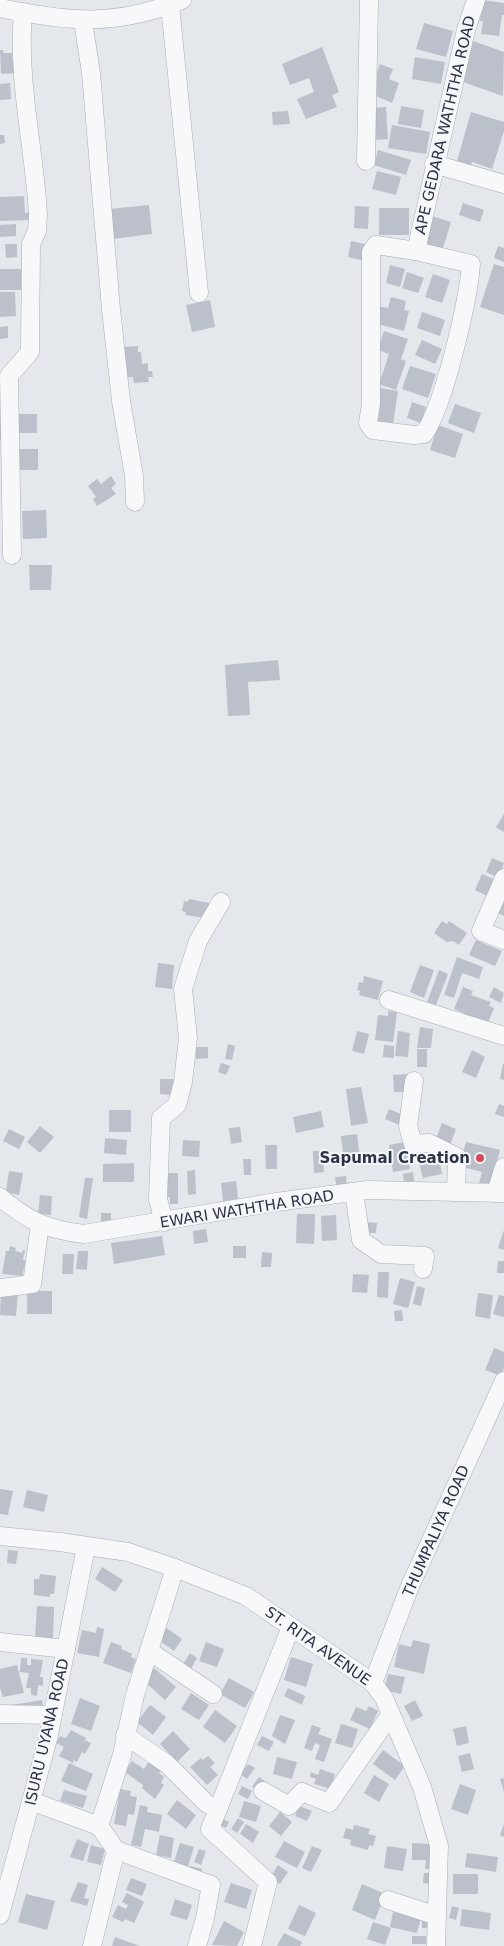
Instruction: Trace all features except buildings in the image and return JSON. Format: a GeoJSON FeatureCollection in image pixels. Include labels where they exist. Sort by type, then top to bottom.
{"type":"FeatureCollection","features":[{"type":"Feature","properties":{"kind":"street"},"geometry":{"type":"LineString","coordinates":[[366,161],[369,0]]}},
{"type":"Feature","properties":{"kind":"street","name":"APE GEDARA WATHTHA ROAD"},"geometry":{"type":"LineString","coordinates":[[416,250],[434,164],[466,30],[476,0]]}},
{"type":"Feature","properties":{"kind":"street"},"geometry":{"type":"LineString","coordinates":[[0,8],[83,21],[116,20],[176,3],[199,293]]}},
{"type":"Feature","properties":{"kind":"street"},"geometry":{"type":"LineString","coordinates":[[12,555],[9,376],[30,352],[31,244],[37,231],[38,214],[23,93],[20,41],[22,12]]}},
{"type":"Feature","properties":{"kind":"street"},"geometry":{"type":"LineString","coordinates":[[83,21],[91,73],[121,402],[134,476],[135,502]]}},
{"type":"Feature","properties":{"kind":"street"},"geometry":{"type":"LineString","coordinates":[[434,164],[504,184]]}},
{"type":"Feature","properties":{"kind":"street","name":"APE GEDARA WATHTHA ROAD"},"geometry":{"type":"LineString","coordinates":[[376,245],[416,250],[471,264],[461,318],[430,425],[424,434],[414,435],[374,430],[368,423],[371,404],[371,252],[376,245]]}},
{"type":"Feature","properties":{"kind":"street"},"geometry":{"type":"LineString","coordinates":[[504,878],[481,931],[504,940]]}},
{"type":"Feature","properties":{"kind":"street"},"geometry":{"type":"LineString","coordinates":[[164,1222],[158,1199],[158,1157],[161,1118],[178,1105],[183,1082],[188,1038],[183,989],[198,942],[221,902]]}},
{"type":"Feature","properties":{"kind":"street"},"geometry":{"type":"LineString","coordinates":[[389,1000],[504,1036]]}},
{"type":"Feature","properties":{"kind":"street"},"geometry":{"type":"LineString","coordinates":[[414,1081],[408,1126],[413,1144],[429,1143],[457,1156],[456,1192]]}},
{"type":"Feature","properties":{"kind":"street"},"geometry":{"type":"LineString","coordinates":[[500,1193],[504,1167]]}},
{"type":"Feature","properties":{"kind":"street"},"geometry":{"type":"LineString","coordinates":[[354,1192],[361,1240],[381,1254],[425,1256],[423,1269]]}},
{"type":"Feature","properties":{"kind":"street","name":"EWARI WATHTHA ROAD"},"geometry":{"type":"LineString","coordinates":[[0,1197],[22,1216],[40,1224],[64,1232],[84,1234],[276,1202],[354,1192],[500,1193]]}},
{"type":"Feature","properties":{"kind":"street"},"geometry":{"type":"LineString","coordinates":[[0,1288],[32,1284],[40,1224]]}},
{"type":"Feature","properties":{"kind":"street","name":"THUMPALIYA ROAD"},"geometry":{"type":"LineString","coordinates":[[373,1683],[410,1586],[504,1381]]}},
{"type":"Feature","properties":{"kind":"street","name":"ST. RITA AVENUE"},"geometry":{"type":"LineString","coordinates":[[0,1536],[128,1552],[175,1568],[246,1596],[373,1683],[391,1714],[422,1786],[439,1846],[436,1946]]}},
{"type":"Feature","properties":{"kind":"street","name":"ISURU UYANA ROAD"},"geometry":{"type":"LineString","coordinates":[[0,1915],[53,1715],[86,1547]]}},
{"type":"Feature","properties":{"kind":"street"},"geometry":{"type":"LineString","coordinates":[[99,1826],[122,1755],[135,1695],[175,1568]]}},
{"type":"Feature","properties":{"kind":"street"},"geometry":{"type":"LineString","coordinates":[[252,1946],[268,1882],[210,1829],[291,1627]]}},
{"type":"Feature","properties":{"kind":"street"},"geometry":{"type":"LineString","coordinates":[[0,1642],[66,1649]]}},
{"type":"Feature","properties":{"kind":"street"},"geometry":{"type":"LineString","coordinates":[[149,1651],[213,1694]]}},
{"type":"Feature","properties":{"kind":"street"},"geometry":{"type":"LineString","coordinates":[[0,1714],[53,1715]]}},
{"type":"Feature","properties":{"kind":"street"},"geometry":{"type":"LineString","coordinates":[[263,1791],[289,1806],[302,1792],[329,1803],[391,1714]]}},
{"type":"Feature","properties":{"kind":"street"},"geometry":{"type":"LineString","coordinates":[[125,1735],[167,1764],[207,1804]]}},
{"type":"Feature","properties":{"kind":"street"},"geometry":{"type":"LineString","coordinates":[[31,1801],[99,1826],[116,1850],[211,1885],[197,1946]]}},
{"type":"Feature","properties":{"kind":"street"},"geometry":{"type":"LineString","coordinates":[[92,1946],[116,1850]]}},
{"type":"Feature","properties":{"kind":"street"},"geometry":{"type":"LineString","coordinates":[[388,1900],[437,1916]]}},
{"type":"Feature","properties":{"kind":"place","name":"Sapumal Creation"},"geometry":{"type":"Point","coordinates":[480,1158]}}]}
